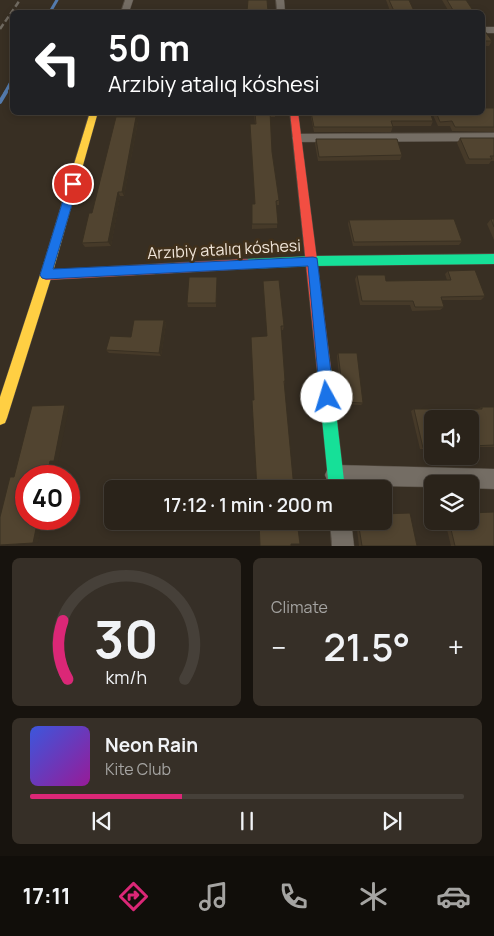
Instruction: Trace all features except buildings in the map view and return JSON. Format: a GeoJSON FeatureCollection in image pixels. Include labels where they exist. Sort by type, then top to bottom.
{"type":"FeatureCollection","features":[{"type":"Feature","properties":{"kind":"street"},"geometry":{"type":"LineString","coordinates":[[0,418],[46,275],[93,115]]}},
{"type":"Feature","properties":{"kind":"street"},"geometry":{"type":"LineString","coordinates":[[294,115],[313,261],[336,480]]}},
{"type":"Feature","properties":{"kind":"street"},"geometry":{"type":"LineString","coordinates":[[298,138],[494,137]]}},
{"type":"Feature","properties":{"kind":"street","name":"Arzıbiy atalıq kóshesi"},"geometry":{"type":"LineString","coordinates":[[46,275],[313,261],[494,258]]}},
{"type":"Feature","properties":{"kind":"street"},"geometry":{"type":"LineString","coordinates":[[392,481],[494,480]]}},
{"type":"Feature","properties":{"kind":"street"},"geometry":{"type":"LineString","coordinates":[[341,530],[343,546]]}},
{"type":"Feature","properties":{"kind":"waterway"},"geometry":{"type":"LineString","coordinates":[[51,10],[57,0]]}},
{"type":"Feature","properties":{"kind":"waterway"},"geometry":{"type":"LineString","coordinates":[[5,93],[10,84]]}},
{"type":"Feature","properties":{"kind":"waterway"},"geometry":{"type":"LineString","coordinates":[[0,102],[6,92]]}},
{"type":"Feature","properties":{"kind":"railway"},"geometry":{"type":"LineString","coordinates":[[13,10],[20,0]]}},
{"type":"Feature","properties":{"kind":"railway"},"geometry":{"type":"LineString","coordinates":[[0,29],[10,14]]}},
{"type":"Feature","properties":{"kind":"traffic: fast"},"geometry":{"type":"LineString","coordinates":[[247,264],[313,261],[494,259]]}},
{"type":"Feature","properties":{"kind":"traffic: fast"},"geometry":{"type":"LineString","coordinates":[[324,369],[336,480]]}},
{"type":"Feature","properties":{"kind":"traffic: slow"},"geometry":{"type":"LineString","coordinates":[[0,418],[46,275],[93,115]]}},
{"type":"Feature","properties":{"kind":"traffic: jam"},"geometry":{"type":"LineString","coordinates":[[294,115],[324,369]]}},
{"type":"Feature","properties":{"kind":"traffic: jam"},"geometry":{"type":"LineString","coordinates":[[46,275],[247,264]]}},
{"type":"Feature","properties":{"kind":"route"},"geometry":{"type":"LineString","coordinates":[[73,184],[46,275],[313,261],[327,397]]}}]}
